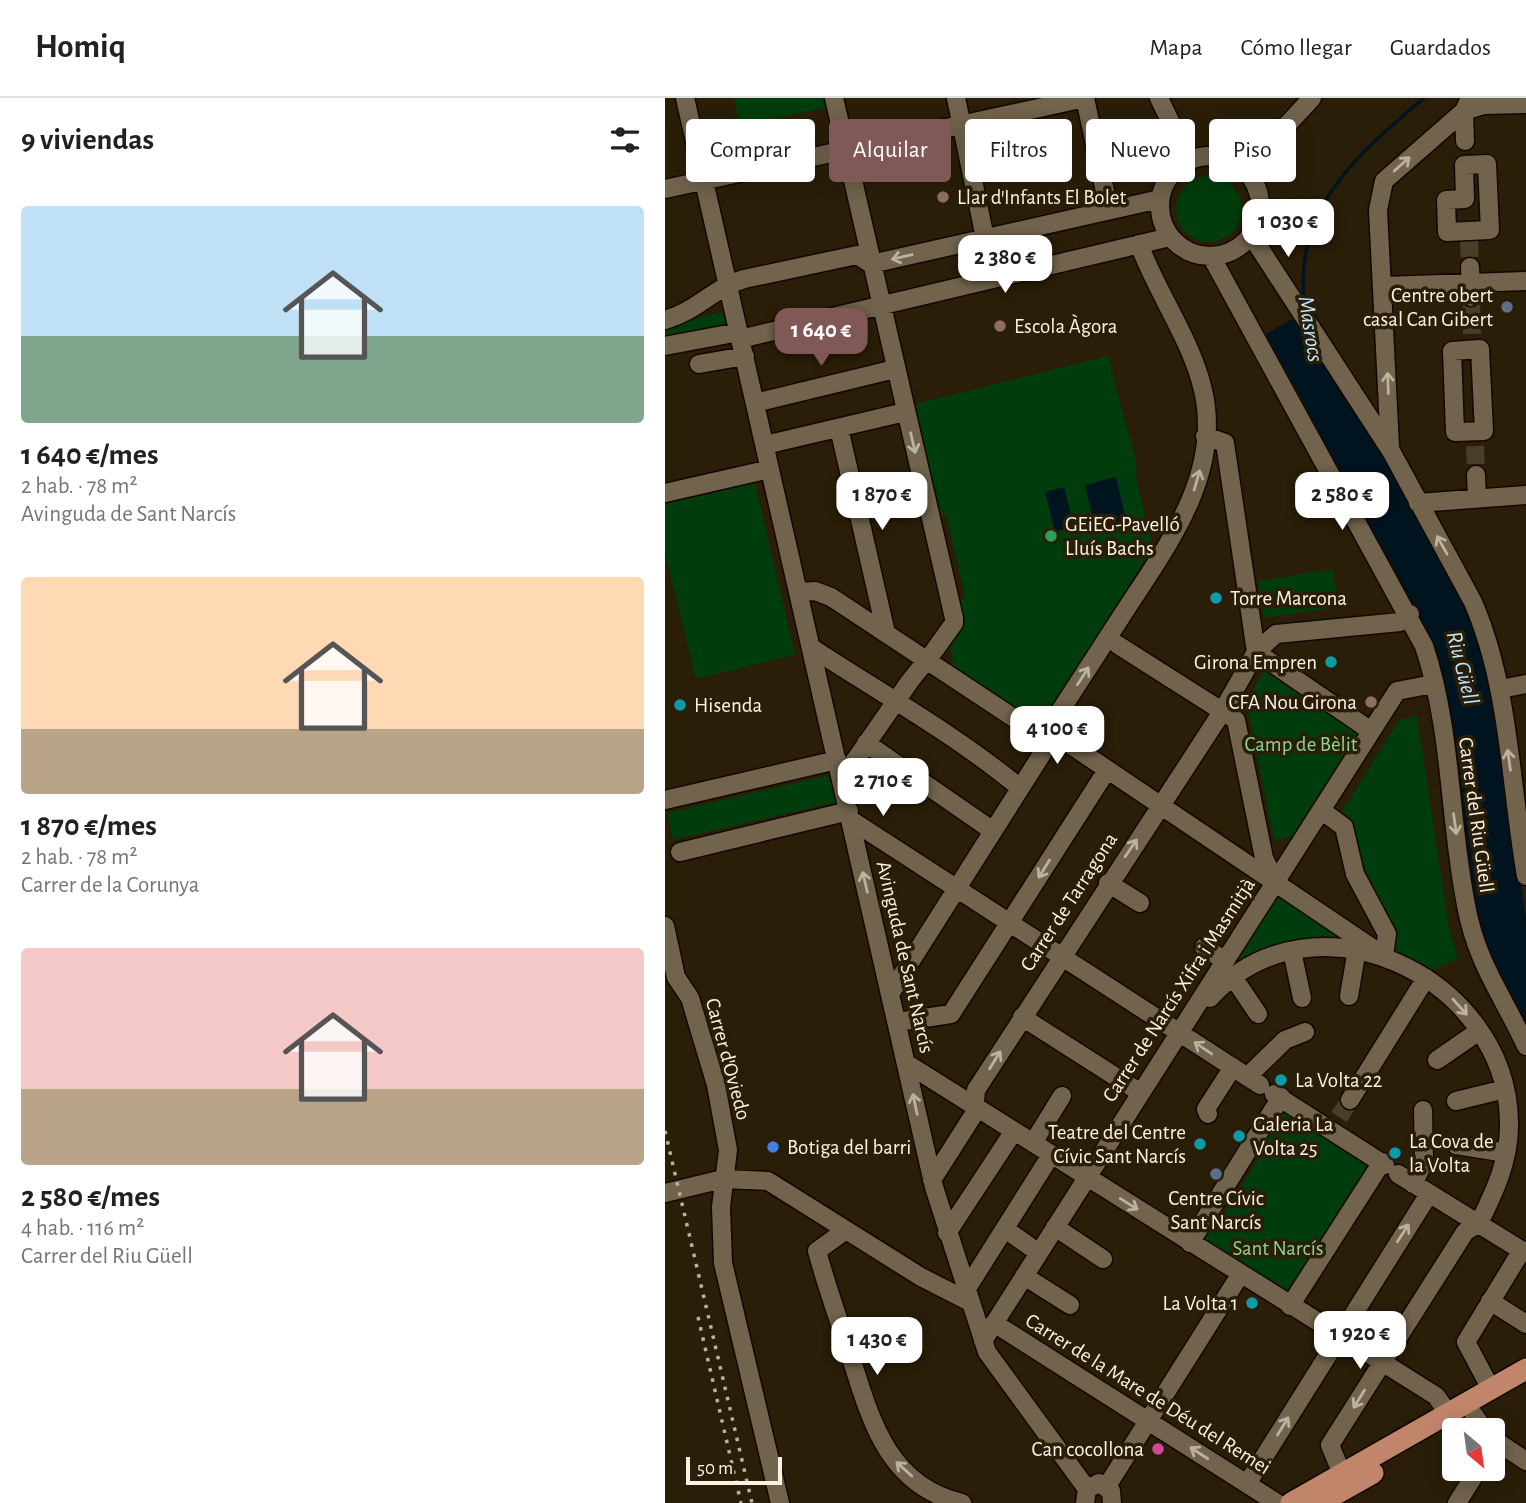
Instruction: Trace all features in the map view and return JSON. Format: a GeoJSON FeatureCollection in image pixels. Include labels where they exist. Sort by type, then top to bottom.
{"type":"FeatureCollection","features":[{"type":"Feature","properties":{"kind":"main road"},"geometry":{"type":"LineString","coordinates":[[1291,1503],[1526,1369]]}},
{"type":"Feature","properties":{"kind":"main road"},"geometry":{"type":"LineString","coordinates":[[1501,1418],[1526,1385]]}},
{"type":"Feature","properties":{"kind":"main road"},"geometry":{"type":"LineString","coordinates":[[1320,1503],[1442,1454]]}},
{"type":"Feature","properties":{"kind":"street","name":"Avinguda de Sant Narcís"},"geometry":{"type":"LineString","coordinates":[[685,98],[690,119]]}},
{"type":"Feature","properties":{"kind":"street"},"geometry":{"type":"LineString","coordinates":[[834,98],[839,119]]}},
{"type":"Feature","properties":{"kind":"street"},"geometry":{"type":"LineString","coordinates":[[956,98],[985,238]]}},
{"type":"Feature","properties":{"kind":"street"},"geometry":{"type":"LineString","coordinates":[[951,126],[1085,98],[1109,210]]}},
{"type":"Feature","properties":{"kind":"street"},"geometry":{"type":"LineString","coordinates":[[1159,98],[1169,119]]}},
{"type":"Feature","properties":{"kind":"street"},"geometry":{"type":"LineString","coordinates":[[1292,119],[1312,98]]}},
{"type":"Feature","properties":{"kind":"street"},"geometry":{"type":"LineString","coordinates":[[1465,155],[1487,164],[1490,230],[1468,235],[1447,232],[1446,200],[1465,199],[1465,155],[1467,105],[1526,104]]}},
{"type":"Feature","properties":{"kind":"street","name":"Carrer del Riu Güell"},"geometry":{"type":"LineString","coordinates":[[1391,451],[1378,210],[1384,181],[1467,105]]}},
{"type":"Feature","properties":{"kind":"street"},"geometry":{"type":"LineString","coordinates":[[665,189],[695,182]]}},
{"type":"Feature","properties":{"kind":"street","name":"Avinguda de Sant Narcís"},"geometry":{"type":"LineString","coordinates":[[703,182],[890,993],[905,1021],[906,1063],[932,1180],[947,1233],[987,1352],[1086,1496]]}},
{"type":"Feature","properties":{"kind":"street"},"geometry":{"type":"LineString","coordinates":[[842,779],[895,702],[954,624],[853,182]]}},
{"type":"Feature","properties":{"kind":"street"},"geometry":{"type":"LineString","coordinates":[[1168,182],[1160,199],[1161,221],[1170,237],[1187,251],[1211,256],[1234,250],[1251,235],[1260,217],[1261,203],[1254,182]]}},
{"type":"Feature","properties":{"kind":"street"},"geometry":{"type":"LineString","coordinates":[[665,320],[686,314],[728,284],[857,255],[871,264],[1160,199]]}},
{"type":"Feature","properties":{"kind":"street","name":"Carrer del Riu Güell"},"geometry":{"type":"LineString","coordinates":[[1251,235],[1391,451],[1473,602],[1484,628],[1500,689],[1526,876]]}},
{"type":"Feature","properties":{"kind":"street"},"geometry":{"type":"LineString","coordinates":[[699,365],[741,343],[880,305],[1170,237]]}},
{"type":"Feature","properties":{"kind":"street"},"geometry":{"type":"LineString","coordinates":[[890,993],[1042,754],[1046,733],[1178,529],[1197,484],[1207,418],[1195,366],[1139,244]]}},
{"type":"Feature","properties":{"kind":"street","name":"Carrer del Riu Güell"},"geometry":{"type":"LineString","coordinates":[[1211,256],[1410,614],[1425,646],[1437,697],[1471,928],[1498,996],[1526,1046]]}},
{"type":"Feature","properties":{"kind":"street"},"geometry":{"type":"LineString","coordinates":[[1384,286],[1526,281]]}},
{"type":"Feature","properties":{"kind":"street"},"geometry":{"type":"LineString","coordinates":[[1472,342],[1480,349],[1484,431],[1475,439],[1455,432],[1452,351],[1472,342]]}},
{"type":"Feature","properties":{"kind":"street"},"geometry":{"type":"LineString","coordinates":[[665,346],[741,343]]}},
{"type":"Feature","properties":{"kind":"street"},"geometry":{"type":"LineString","coordinates":[[755,403],[895,369]]}},
{"type":"Feature","properties":{"kind":"street"},"geometry":{"type":"LineString","coordinates":[[765,445],[905,412]]}},
{"type":"Feature","properties":{"kind":"street"},"geometry":{"type":"LineString","coordinates":[[839,428],[886,633]]}},
{"type":"Feature","properties":{"kind":"street"},"geometry":{"type":"LineString","coordinates":[[1205,436],[1225,443],[1256,652],[1371,732]]}},
{"type":"Feature","properties":{"kind":"street"},"geometry":{"type":"LineString","coordinates":[[665,493],[770,469]]}},
{"type":"Feature","properties":{"kind":"street"},"geometry":{"type":"LineString","coordinates":[[1476,475],[1477,498]]}},
{"type":"Feature","properties":{"kind":"street"},"geometry":{"type":"LineString","coordinates":[[1418,503],[1526,495]]}},
{"type":"Feature","properties":{"kind":"street"},"geometry":{"type":"LineString","coordinates":[[799,592],[815,591],[831,597],[1032,730],[1062,739],[1384,956],[1426,978],[1458,1003],[1479,1031],[1494,1058],[1505,1089],[1509,1119],[1506,1153],[1498,1182],[1479,1223],[1465,1232],[1330,1446],[1342,1474]]}},
{"type":"Feature","properties":{"kind":"street","name":"Carrer de Tarragona"},"geometry":{"type":"LineString","coordinates":[[932,1180],[974,1114],[976,1090],[1221,712],[1256,652],[1276,634],[1400,622],[1410,614]]}},
{"type":"Feature","properties":{"kind":"street"},"geometry":{"type":"LineString","coordinates":[[1118,645],[1236,720],[1264,858],[1275,882]]}},
{"type":"Feature","properties":{"kind":"street"},"geometry":{"type":"LineString","coordinates":[[812,648],[1023,784]]}},
{"type":"Feature","properties":{"kind":"street"},"geometry":{"type":"LineString","coordinates":[[1500,689],[1526,684]]}},
{"type":"Feature","properties":{"kind":"street","name":"Carrer de Narcís Xifra i Masmitjà"},"geometry":{"type":"LineString","coordinates":[[983,1341],[1180,1032],[1229,969],[1275,882],[1397,691],[1428,685]]}},
{"type":"Feature","properties":{"kind":"street"},"geometry":{"type":"LineString","coordinates":[[866,743],[993,831]]}},
{"type":"Feature","properties":{"kind":"street"},"geometry":{"type":"LineString","coordinates":[[665,800],[837,760]]}},
{"type":"Feature","properties":{"kind":"street"},"geometry":{"type":"LineString","coordinates":[[905,1021],[951,1014],[1107,770]]}},
{"type":"Feature","properties":{"kind":"street"},"geometry":{"type":"LineString","coordinates":[[1321,810],[1344,827],[1355,874],[1387,934],[1384,956]]}},
{"type":"Feature","properties":{"kind":"street"},"geometry":{"type":"LineString","coordinates":[[680,852],[850,815],[957,888],[1259,1084],[1335,1123],[1401,1176],[1524,1251],[1465,1342],[1491,1389]]}},
{"type":"Feature","properties":{"kind":"street"},"geometry":{"type":"LineString","coordinates":[[1108,883],[1140,903]]}},
{"type":"Feature","properties":{"kind":"street","name":"Carrer d'Oviedo"},"geometry":{"type":"LineString","coordinates":[[665,926],[677,978],[690,998],[716,1085],[728,1150],[723,1179],[723,1263],[780,1503]]}},
{"type":"Feature","properties":{"kind":"street"},"geometry":{"type":"LineString","coordinates":[[1203,947],[1229,969],[1258,1014]]}},
{"type":"Feature","properties":{"kind":"street"},"geometry":{"type":"LineString","coordinates":[[1229,969],[1293,951],[1328,947],[1357,949],[1384,956]]}},
{"type":"Feature","properties":{"kind":"street"},"geometry":{"type":"LineString","coordinates":[[1349,996],[1357,949]]}},
{"type":"Feature","properties":{"kind":"street"},"geometry":{"type":"LineString","coordinates":[[1293,951],[1302,998]]}},
{"type":"Feature","properties":{"kind":"street"},"geometry":{"type":"LineString","coordinates":[[1350,1100],[1426,978]]}},
{"type":"Feature","properties":{"kind":"street"},"geometry":{"type":"LineString","coordinates":[[1022,1017],[1141,1093]]}},
{"type":"Feature","properties":{"kind":"street"},"geometry":{"type":"LineString","coordinates":[[1437,1060],[1479,1031]]}},
{"type":"Feature","properties":{"kind":"street"},"geometry":{"type":"LineString","coordinates":[[1189,1243],[1259,1084],[1285,1040],[1305,1032]]}},
{"type":"Feature","properties":{"kind":"street"},"geometry":{"type":"LineString","coordinates":[[906,1063],[1436,1396],[1448,1413]]}},
{"type":"Feature","properties":{"kind":"street"},"geometry":{"type":"LineString","coordinates":[[1202,1113],[1259,1084]]}},
{"type":"Feature","properties":{"kind":"street"},"geometry":{"type":"LineString","coordinates":[[1456,1101],[1505,1089]]}},
{"type":"Feature","properties":{"kind":"street"},"geometry":{"type":"LineString","coordinates":[[1033,1143],[1062,1096]]}},
{"type":"Feature","properties":{"kind":"street"},"geometry":{"type":"LineString","coordinates":[[1290,1306],[1401,1176],[1423,1162],[1423,1110]]}},
{"type":"Feature","properties":{"kind":"street"},"geometry":{"type":"LineString","coordinates":[[947,1233],[1014,1131]]}},
{"type":"Feature","properties":{"kind":"street"},"geometry":{"type":"LineString","coordinates":[[1456,1145],[1506,1153]]}},
{"type":"Feature","properties":{"kind":"street"},"geometry":{"type":"LineString","coordinates":[[665,1193],[723,1179],[768,1181],[930,1282],[968,1296],[1005,1229],[1051,1155]]}},
{"type":"Feature","properties":{"kind":"street"},"geometry":{"type":"LineString","coordinates":[[1247,1484],[1339,1335],[1401,1176]]}},
{"type":"Feature","properties":{"kind":"street"},"geometry":{"type":"LineString","coordinates":[[1055,1227],[1103,1259]]}},
{"type":"Feature","properties":{"kind":"street"},"geometry":{"type":"LineString","coordinates":[[1005,1229],[1039,1253]]}},
{"type":"Feature","properties":{"kind":"street"},"geometry":{"type":"LineString","coordinates":[[846,1230],[817,1251],[874,1430],[886,1450],[904,1470],[936,1492],[962,1503]]}},
{"type":"Feature","properties":{"kind":"street"},"geometry":{"type":"LineString","coordinates":[[930,1282],[957,1265]]}},
{"type":"Feature","properties":{"kind":"street"},"geometry":{"type":"LineString","coordinates":[[1086,1496],[1096,1483],[1109,1495],[1148,1421],[1240,1275]]}},
{"type":"Feature","properties":{"kind":"street"},"geometry":{"type":"LineString","coordinates":[[1024,1276],[1070,1305]]}},
{"type":"Feature","properties":{"kind":"street"},"geometry":{"type":"LineString","coordinates":[[1490,1301],[1526,1324]]}},
{"type":"Feature","properties":{"kind":"street","name":"Carrer de la Mare de Déu del Remei"},"geometry":{"type":"LineString","coordinates":[[994,1323],[1277,1503]]}},
{"type":"Feature","properties":{"kind":"street"},"geometry":{"type":"LineString","coordinates":[[1505,1447],[1526,1461]]}},
{"type":"Feature","properties":{"kind":"street"},"geometry":{"type":"LineString","coordinates":[[1457,1503],[1471,1481]]}},
{"type":"Feature","properties":{"kind":"green space"},"geometry":{"type":"Polygon","coordinates":[[[734,98],[823,98],[825,108],[773,119],[738,119],[734,98]]]}},
{"type":"Feature","properties":{"kind":"green space"},"geometry":{"type":"Polygon","coordinates":[[[1209,176],[1209,182],[1227,182],[1232,186],[1241,203],[1239,222],[1232,232],[1222,239],[1209,242],[1196,239],[1186,232],[1179,222],[1176,209],[1179,196],[1186,186],[1196,179],[1209,176]]]}},
{"type":"Feature","properties":{"kind":"green space"},"geometry":{"type":"Polygon","coordinates":[[[719,312],[725,315],[727,321],[723,327],[665,337],[665,328],[719,312]]]}},
{"type":"Feature","properties":{"kind":"green space","name":"GEiEG-Pavelló Lluís Bachs"},"geometry":{"type":"Polygon","coordinates":[[[1108,356],[1137,466],[1134,470],[1153,547],[1052,707],[1016,709],[954,668],[950,648],[965,625],[960,599],[965,597],[946,514],[941,515],[915,404],[1108,356]]]}},
{"type":"Feature","properties":{"kind":"green space"},"geometry":{"type":"Polygon","coordinates":[[[755,483],[795,655],[696,679],[665,553],[665,504],[755,483]]]}},
{"type":"Feature","properties":{"kind":"green space"},"geometry":{"type":"Polygon","coordinates":[[[1333,569],[1339,607],[1264,618],[1258,581],[1333,569]]]}},
{"type":"Feature","properties":{"kind":"green space","name":"Camp de Bèlit"},"geometry":{"type":"Polygon","coordinates":[[[1267,666],[1365,731],[1298,835],[1274,841],[1246,701],[1267,666]]]}},
{"type":"Feature","properties":{"kind":"green space"},"geometry":{"type":"Polygon","coordinates":[[[1417,716],[1449,928],[1458,959],[1429,971],[1392,953],[1377,907],[1339,816],[1400,719],[1417,716]]]}},
{"type":"Feature","properties":{"kind":"green space"},"geometry":{"type":"Polygon","coordinates":[[[829,775],[836,802],[673,840],[667,813],[829,775]]]}},
{"type":"Feature","properties":{"kind":"green space"},"geometry":{"type":"Polygon","coordinates":[[[1287,897],[1336,930],[1341,939],[1277,944],[1241,959],[1232,958],[1271,899],[1287,897]]]}},
{"type":"Feature","properties":{"kind":"green space","name":"Sant Narcís"},"geometry":{"type":"Polygon","coordinates":[[[1283,1108],[1372,1164],[1288,1296],[1199,1240],[1216,1213],[1225,1212],[1260,1156],[1258,1147],[1283,1108]]]}},
{"type":"Feature","properties":{"kind":"water","name":"Riu Güell"},"geometry":{"type":"Polygon","coordinates":[[[1296,317],[1386,455],[1478,630],[1497,717],[1526,918],[1526,1029],[1495,968],[1478,910],[1470,872],[1444,682],[1435,645],[1266,334],[1296,317]]]}},
{"type":"Feature","properties":{"kind":"water"},"geometry":{"type":"Polygon","coordinates":[[[1116,477],[1127,524],[1096,531],[1085,485],[1116,477]]]}},
{"type":"Feature","properties":{"kind":"water"},"geometry":{"type":"Polygon","coordinates":[[[1064,487],[1074,527],[1055,532],[1045,492],[1064,487]]]}},
{"type":"Feature","properties":{"kind":"waterway","name":"Masrocs"},"geometry":{"type":"LineString","coordinates":[[1305,306],[1303,272],[1308,240],[1319,212],[1354,163],[1424,98]]}},
{"type":"Feature","properties":{"kind":"tunnel"},"geometry":{"type":"LineString","coordinates":[[1469,239],[1470,267]]}},
{"type":"Feature","properties":{"kind":"tunnel"},"geometry":{"type":"LineString","coordinates":[[1471,297],[1472,334]]}},
{"type":"Feature","properties":{"kind":"tunnel"},"geometry":{"type":"LineString","coordinates":[[1475,446],[1476,475]]}},
{"type":"Feature","properties":{"kind":"tunnel"},"geometry":{"type":"LineString","coordinates":[[1339,1117],[1350,1100]]}},
{"type":"Feature","properties":{"kind":"railway"},"geometry":{"type":"LineString","coordinates":[[665,1131],[752,1503]]}},
{"type":"Feature","properties":{"kind":"railway"},"geometry":{"type":"LineString","coordinates":[[698,1317],[741,1503]]}},
{"type":"Feature","properties":{"kind":"place","name":"Llar d'Infants El Bolet"},"geometry":{"type":"Point","coordinates":[943,197]}},
{"type":"Feature","properties":{"kind":"place","name":"Centre obert casal Can Gibert"},"geometry":{"type":"Point","coordinates":[1507,307]}},
{"type":"Feature","properties":{"kind":"place","name":"Escola Àgora"},"geometry":{"type":"Point","coordinates":[1000,326]}},
{"type":"Feature","properties":{"kind":"place","name":"GEiEG-Pavelló Lluís Bachs"},"geometry":{"type":"Point","coordinates":[1051,536]}},
{"type":"Feature","properties":{"kind":"place","name":"Torre Marcona"},"geometry":{"type":"Point","coordinates":[1216,598]}},
{"type":"Feature","properties":{"kind":"place","name":"Girona Empren"},"geometry":{"type":"Point","coordinates":[1331,662]}},
{"type":"Feature","properties":{"kind":"place","name":"CFA Nou Girona"},"geometry":{"type":"Point","coordinates":[1371,702]}},
{"type":"Feature","properties":{"kind":"place","name":"Hisenda"},"geometry":{"type":"Point","coordinates":[680,705]}},
{"type":"Feature","properties":{"kind":"place","name":"La Volta 22"},"geometry":{"type":"Point","coordinates":[1281,1080]}},
{"type":"Feature","properties":{"kind":"place","name":"Galeria La Volta 25"},"geometry":{"type":"Point","coordinates":[1239,1136]}},
{"type":"Feature","properties":{"kind":"place","name":"Teatre del Centre Cívic Sant Narcís"},"geometry":{"type":"Point","coordinates":[1200,1144]}},
{"type":"Feature","properties":{"kind":"place","name":"Botiga del barri"},"geometry":{"type":"Point","coordinates":[773,1147]}},
{"type":"Feature","properties":{"kind":"place","name":"La Cova de la Volta"},"geometry":{"type":"Point","coordinates":[1395,1153]}},
{"type":"Feature","properties":{"kind":"place","name":"Centre Cívic Sant Narcís"},"geometry":{"type":"Point","coordinates":[1216,1174]}},
{"type":"Feature","properties":{"kind":"place","name":"La Volta 1"},"geometry":{"type":"Point","coordinates":[1252,1303]}},
{"type":"Feature","properties":{"kind":"place","name":"Can cocollona"},"geometry":{"type":"Point","coordinates":[1158,1449]}}]}
